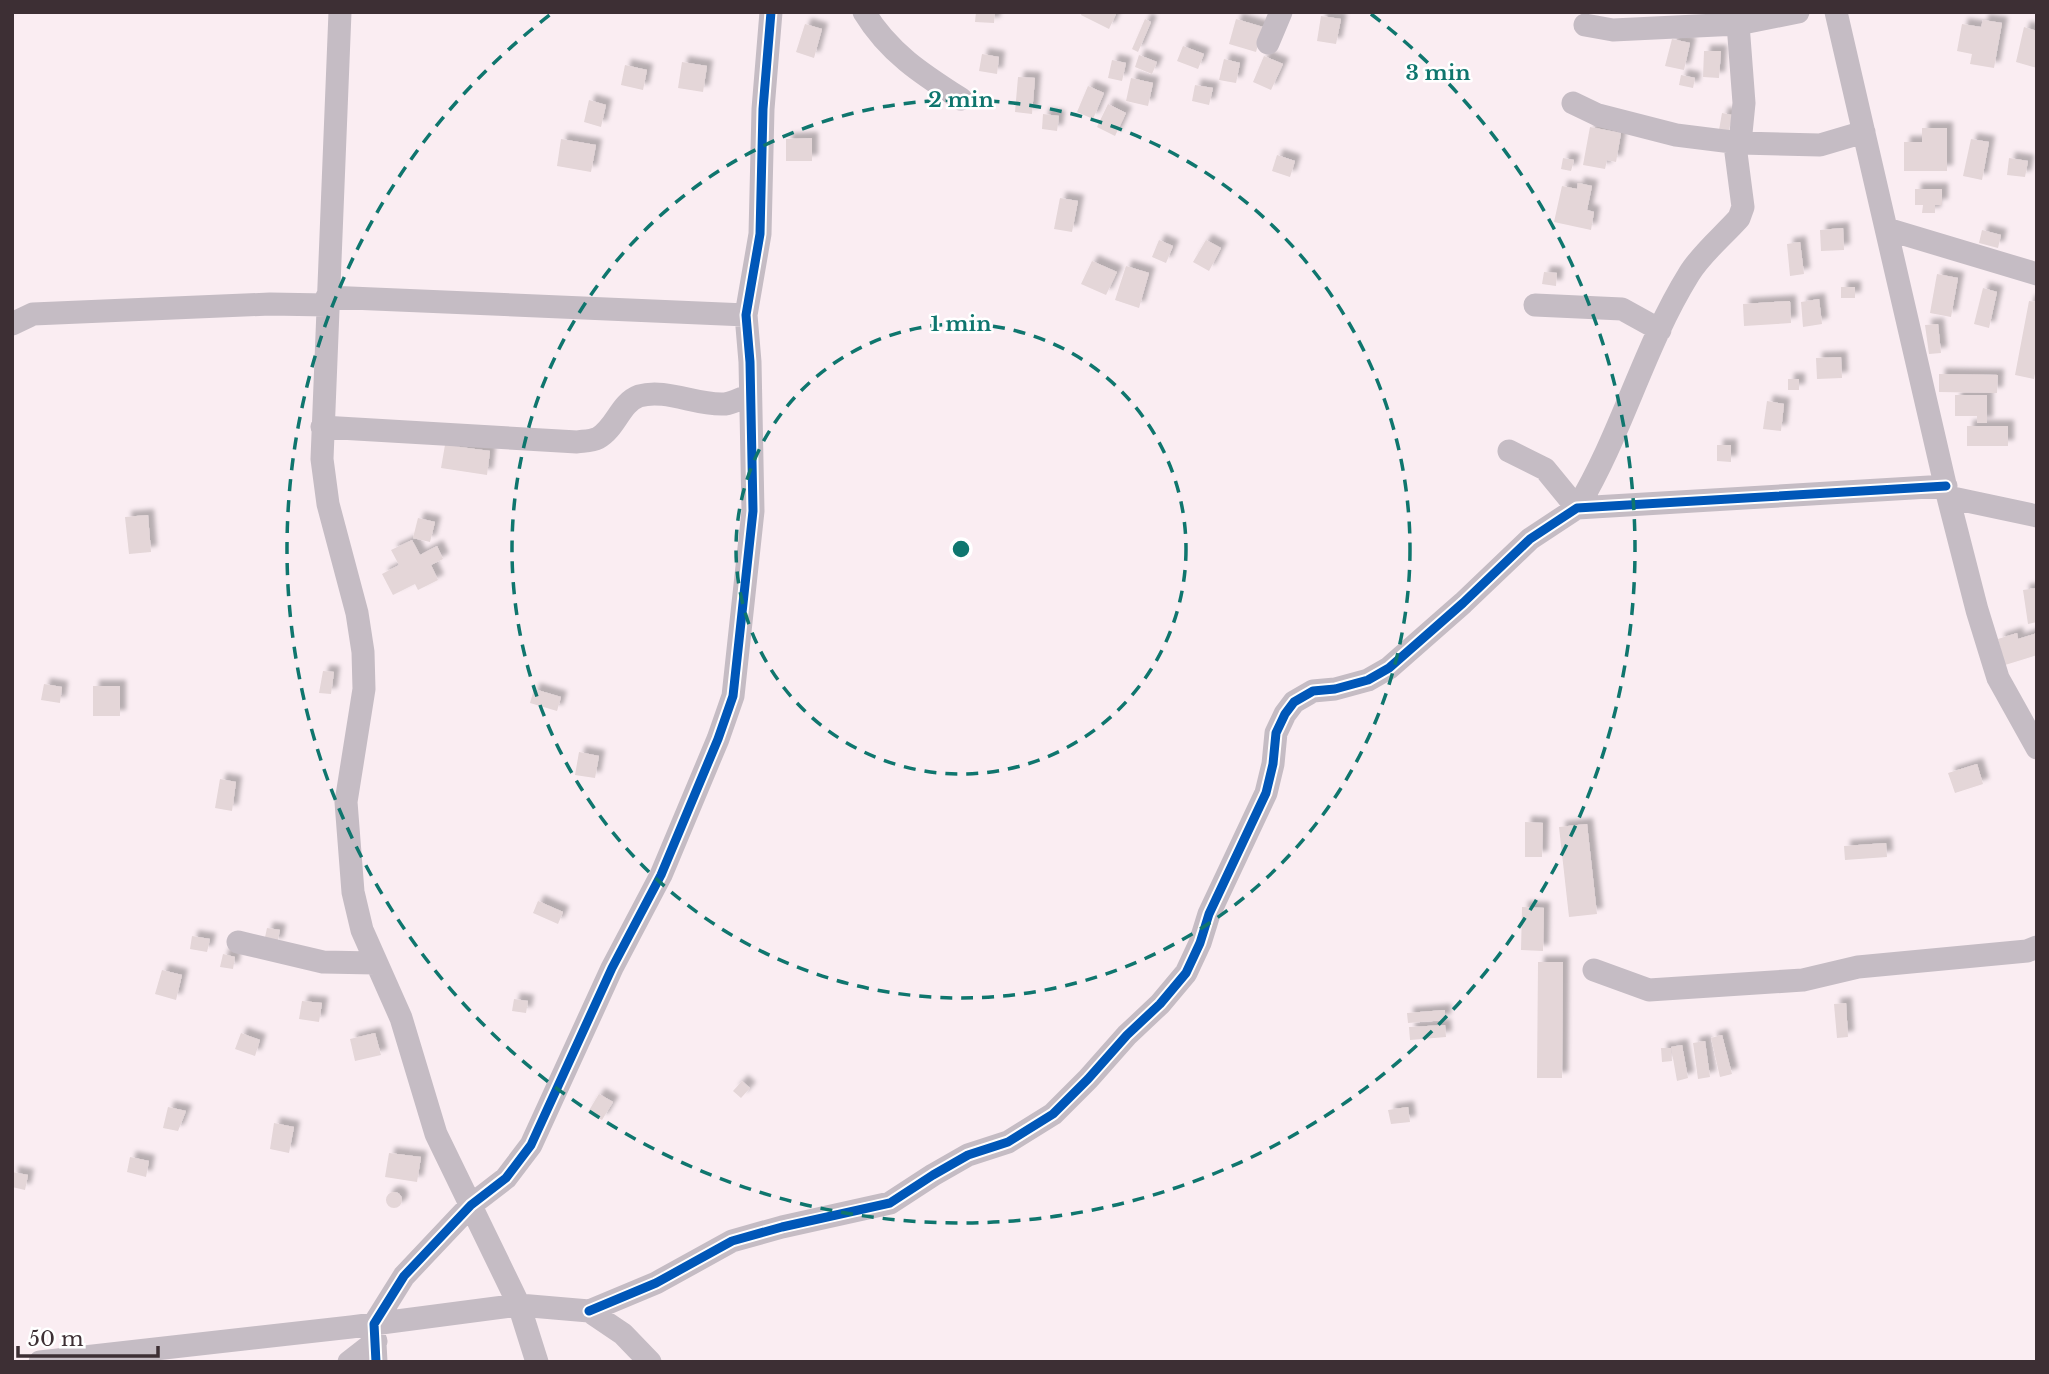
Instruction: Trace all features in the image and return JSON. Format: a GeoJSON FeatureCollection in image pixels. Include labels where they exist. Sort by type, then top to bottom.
{"type":"FeatureCollection","features":[{"type":"Feature","properties":{"kind":"street"},"geometry":{"type":"LineString","coordinates":[[340,12],[322,459],[328,505],[357,613],[363,652],[364,689],[346,802],[353,892],[362,930],[401,1018],[436,1134],[519,1305],[537,1362]]}},
{"type":"Feature","properties":{"kind":"street"},"geometry":{"type":"LineString","coordinates":[[349,1362],[375,1342],[404,1276],[471,1205],[506,1178],[531,1144],[612,968],[661,875],[718,739],[733,696],[753,511],[750,362],[746,315],[760,234],[763,122],[771,12]]}},
{"type":"Feature","properties":{"kind":"street"},"geometry":{"type":"LineString","coordinates":[[864,12],[887,45],[917,71],[961,100]]}},
{"type":"Feature","properties":{"kind":"street"},"geometry":{"type":"LineString","coordinates":[[1268,43],[1281,12]]}},
{"type":"Feature","properties":{"kind":"street"},"geometry":{"type":"LineString","coordinates":[[1585,25],[1613,30],[1738,24],[1798,12]]}},
{"type":"Feature","properties":{"kind":"street"},"geometry":{"type":"LineString","coordinates":[[1836,12],[1947,492],[1977,610],[1998,678],[2037,748]]}},
{"type":"Feature","properties":{"kind":"street"},"geometry":{"type":"LineString","coordinates":[[40,1362],[375,1342],[519,1305],[589,1311],[656,1283],[732,1241],[890,1203],[956,1162],[1008,1142],[1053,1114],[1160,1004],[1186,973],[1200,943],[1209,914],[1266,793],[1273,764],[1276,733],[1284,714],[1294,702],[1313,691],[1335,689],[1368,680],[1389,668],[1530,539],[1577,508],[1595,479],[1660,330],[1690,272],[1739,218],[1743,207],[1736,153],[1740,143],[1744,103],[1738,24]]}},
{"type":"Feature","properties":{"kind":"street"},"geometry":{"type":"LineString","coordinates":[[1573,103],[1598,115],[1676,135],[1740,143],[1820,145],[1864,132]]}},
{"type":"Feature","properties":{"kind":"street"},"geometry":{"type":"LineString","coordinates":[[1887,229],[2037,274]]}},
{"type":"Feature","properties":{"kind":"street"},"geometry":{"type":"LineString","coordinates":[[12,324],[33,314],[327,301],[746,315]]}},
{"type":"Feature","properties":{"kind":"street"},"geometry":{"type":"LineString","coordinates":[[1535,305],[1622,309],[1660,330]]}},
{"type":"Feature","properties":{"kind":"street"},"geometry":{"type":"LineString","coordinates":[[322,427],[577,442],[597,438],[613,426],[626,405],[637,397],[653,394],[726,404],[750,395]]}},
{"type":"Feature","properties":{"kind":"street"},"geometry":{"type":"LineString","coordinates":[[1508,451],[1545,469],[1577,508]]}},
{"type":"Feature","properties":{"kind":"street"},"geometry":{"type":"LineString","coordinates":[[1577,508],[1947,492],[2037,516]]}},
{"type":"Feature","properties":{"kind":"street"},"geometry":{"type":"LineString","coordinates":[[238,942],[323,962],[375,963]]}},
{"type":"Feature","properties":{"kind":"street"},"geometry":{"type":"LineString","coordinates":[[1594,970],[1649,990],[1803,980],[1858,967],[2027,951],[2037,947]]}},
{"type":"Feature","properties":{"kind":"street"},"geometry":{"type":"LineString","coordinates":[[589,1311],[623,1334],[650,1362]]}},
{"type":"Feature","properties":{"kind":"building"},"geometry":{"type":"Polygon","coordinates":[[[976,12],[995,12],[994,23],[975,22],[976,12]]]}},
{"type":"Feature","properties":{"kind":"building"},"geometry":{"type":"Polygon","coordinates":[[[1082,12],[1117,12],[1109,29],[1081,15],[1082,12]]]}},
{"type":"Feature","properties":{"kind":"building"},"geometry":{"type":"Polygon","coordinates":[[[1321,16],[1341,19],[1336,44],[1317,41],[1321,16]]]}},
{"type":"Feature","properties":{"kind":"building"},"geometry":{"type":"Polygon","coordinates":[[[1145,19],[1151,22],[1138,52],[1132,49],[1145,19]]]}},
{"type":"Feature","properties":{"kind":"building"},"geometry":{"type":"Polygon","coordinates":[[[1236,19],[1263,27],[1256,52],[1229,44],[1236,19]]]}},
{"type":"Feature","properties":{"kind":"building"},"geometry":{"type":"Polygon","coordinates":[[[1983,20],[2002,23],[1994,68],[1970,64],[1972,54],[1957,51],[1962,24],[1981,27],[1983,20]]]}},
{"type":"Feature","properties":{"kind":"building"},"geometry":{"type":"Polygon","coordinates":[[[805,24],[822,29],[814,58],[796,52],[805,24]]]}},
{"type":"Feature","properties":{"kind":"building"},"geometry":{"type":"Polygon","coordinates":[[[2024,27],[2037,31],[2037,68],[2016,62],[2024,27]]]}},
{"type":"Feature","properties":{"kind":"building"},"geometry":{"type":"Polygon","coordinates":[[[1672,39],[1690,43],[1684,70],[1665,66],[1672,39]]]}},
{"type":"Feature","properties":{"kind":"building"},"geometry":{"type":"Polygon","coordinates":[[[1183,46],[1204,54],[1198,69],[1177,61],[1183,46]]]}},
{"type":"Feature","properties":{"kind":"building"},"geometry":{"type":"Polygon","coordinates":[[[1704,51],[1721,51],[1719,78],[1703,77],[1704,51]]]}},
{"type":"Feature","properties":{"kind":"building"},"geometry":{"type":"Polygon","coordinates":[[[982,54],[999,57],[997,74],[979,71],[982,54]]]}},
{"type":"Feature","properties":{"kind":"building"},"geometry":{"type":"Polygon","coordinates":[[[1139,55],[1157,62],[1152,74],[1135,67],[1139,55]]]}},
{"type":"Feature","properties":{"kind":"building"},"geometry":{"type":"Polygon","coordinates":[[[1264,56],[1283,64],[1271,90],[1253,82],[1264,56]]]}},
{"type":"Feature","properties":{"kind":"building"},"geometry":{"type":"Polygon","coordinates":[[[1224,59],[1240,63],[1236,83],[1219,80],[1224,59]]]}},
{"type":"Feature","properties":{"kind":"building"},"geometry":{"type":"Polygon","coordinates":[[[1112,60],[1126,63],[1122,81],[1108,78],[1112,60]]]}},
{"type":"Feature","properties":{"kind":"building"},"geometry":{"type":"Polygon","coordinates":[[[682,62],[707,66],[703,92],[678,88],[682,62]]]}},
{"type":"Feature","properties":{"kind":"building"},"geometry":{"type":"Polygon","coordinates":[[[625,65],[647,70],[643,90],[621,85],[625,65]]]}},
{"type":"Feature","properties":{"kind":"building"},"geometry":{"type":"Polygon","coordinates":[[[1681,75],[1695,78],[1693,88],[1679,85],[1681,75]]]}},
{"type":"Feature","properties":{"kind":"building"},"geometry":{"type":"Polygon","coordinates":[[[1018,77],[1035,78],[1032,114],[1015,112],[1018,77]]]}},
{"type":"Feature","properties":{"kind":"building"},"geometry":{"type":"Polygon","coordinates":[[[1131,78],[1153,83],[1148,106],[1126,101],[1131,78]]]}},
{"type":"Feature","properties":{"kind":"building"},"geometry":{"type":"Polygon","coordinates":[[[1195,85],[1213,88],[1209,105],[1192,101],[1195,85]]]}},
{"type":"Feature","properties":{"kind":"building"},"geometry":{"type":"Polygon","coordinates":[[[1088,86],[1104,93],[1093,119],[1077,112],[1088,86]]]}},
{"type":"Feature","properties":{"kind":"building"},"geometry":{"type":"Polygon","coordinates":[[[589,100],[606,105],[601,127],[584,122],[589,100]]]}},
{"type":"Feature","properties":{"kind":"building"},"geometry":{"type":"Polygon","coordinates":[[[1108,104],[1126,113],[1115,136],[1097,127],[1108,104]]]}},
{"type":"Feature","properties":{"kind":"building"},"geometry":{"type":"Polygon","coordinates":[[[1722,113],[1732,115],[1729,131],[1719,130],[1722,113]]]}},
{"type":"Feature","properties":{"kind":"building"},"geometry":{"type":"Polygon","coordinates":[[[1043,114],[1059,116],[1057,131],[1042,129],[1043,114]]]}},
{"type":"Feature","properties":{"kind":"building"},"geometry":{"type":"Polygon","coordinates":[[[1590,127],[1621,133],[1616,162],[1607,160],[1605,169],[1583,165],[1590,127]]]}},
{"type":"Feature","properties":{"kind":"building"},"geometry":{"type":"Polygon","coordinates":[[[1922,128],[1947,128],[1947,171],[1904,171],[1904,142],[1922,142],[1922,128]]]}},
{"type":"Feature","properties":{"kind":"building"},"geometry":{"type":"Polygon","coordinates":[[[812,138],[812,161],[786,161],[786,139],[812,138]]]}},
{"type":"Feature","properties":{"kind":"building"},"geometry":{"type":"Polygon","coordinates":[[[561,139],[596,145],[591,172],[557,166],[561,139]]]}},
{"type":"Feature","properties":{"kind":"building"},"geometry":{"type":"Polygon","coordinates":[[[1971,139],[1989,142],[1982,180],[1963,176],[1971,139]]]}},
{"type":"Feature","properties":{"kind":"building"},"geometry":{"type":"Polygon","coordinates":[[[1277,155],[1295,161],[1290,177],[1272,171],[1277,155]]]}},
{"type":"Feature","properties":{"kind":"building"},"geometry":{"type":"Polygon","coordinates":[[[1563,158],[1574,160],[1571,171],[1561,169],[1563,158]]]}},
{"type":"Feature","properties":{"kind":"building"},"geometry":{"type":"Polygon","coordinates":[[[2009,158],[2028,161],[2025,177],[2007,175],[2009,158]]]}},
{"type":"Feature","properties":{"kind":"building"},"geometry":{"type":"Polygon","coordinates":[[[1578,183],[1592,186],[1587,210],[1594,212],[1591,230],[1554,222],[1562,186],[1577,189],[1578,183]]]}},
{"type":"Feature","properties":{"kind":"building"},"geometry":{"type":"Polygon","coordinates":[[[1915,189],[1942,189],[1942,205],[1935,205],[1935,213],[1922,213],[1923,205],[1915,205],[1915,189]]]}},
{"type":"Feature","properties":{"kind":"building"},"geometry":{"type":"Polygon","coordinates":[[[1060,198],[1078,201],[1072,232],[1054,229],[1060,198]]]}},
{"type":"Feature","properties":{"kind":"building"},"geometry":{"type":"Polygon","coordinates":[[[1843,228],[1844,250],[1821,251],[1820,230],[1843,228]]]}},
{"type":"Feature","properties":{"kind":"building"},"geometry":{"type":"Polygon","coordinates":[[[1982,230],[2001,235],[1998,248],[1979,243],[1982,230]]]}},
{"type":"Feature","properties":{"kind":"building"},"geometry":{"type":"Polygon","coordinates":[[[1159,240],[1173,246],[1166,263],[1152,257],[1159,240]]]}},
{"type":"Feature","properties":{"kind":"building"},"geometry":{"type":"Polygon","coordinates":[[[1206,240],[1221,248],[1209,271],[1193,262],[1206,240]]]}},
{"type":"Feature","properties":{"kind":"building"},"geometry":{"type":"Polygon","coordinates":[[[1800,242],[1804,274],[1790,276],[1787,244],[1800,242]]]}},
{"type":"Feature","properties":{"kind":"building"},"geometry":{"type":"Polygon","coordinates":[[[1092,261],[1117,272],[1106,295],[1081,284],[1092,261]]]}},
{"type":"Feature","properties":{"kind":"building"},"geometry":{"type":"Polygon","coordinates":[[[1126,266],[1149,273],[1139,308],[1115,300],[1126,266]]]}},
{"type":"Feature","properties":{"kind":"building"},"geometry":{"type":"Polygon","coordinates":[[[1544,272],[1557,273],[1556,286],[1542,284],[1544,272]]]}},
{"type":"Feature","properties":{"kind":"building"},"geometry":{"type":"Polygon","coordinates":[[[1937,274],[1958,278],[1951,317],[1930,313],[1937,274]]]}},
{"type":"Feature","properties":{"kind":"building"},"geometry":{"type":"Polygon","coordinates":[[[1841,287],[1855,287],[1855,298],[1841,298],[1841,287]]]}},
{"type":"Feature","properties":{"kind":"building"},"geometry":{"type":"Polygon","coordinates":[[[1983,288],[1997,292],[1989,328],[1974,324],[1983,288]]]}},
{"type":"Feature","properties":{"kind":"building"},"geometry":{"type":"Polygon","coordinates":[[[1819,299],[1822,324],[1803,327],[1801,302],[1819,299]]]}},
{"type":"Feature","properties":{"kind":"building"},"geometry":{"type":"Polygon","coordinates":[[[1790,301],[1791,323],[1744,326],[1743,304],[1790,301]]]}},
{"type":"Feature","properties":{"kind":"building"},"geometry":{"type":"Polygon","coordinates":[[[2029,301],[2037,302],[2037,362],[2034,379],[2015,375],[2029,301]]]}},
{"type":"Feature","properties":{"kind":"building"},"geometry":{"type":"Polygon","coordinates":[[[1938,324],[1941,353],[1929,354],[1925,325],[1938,324]]]}},
{"type":"Feature","properties":{"kind":"building"},"geometry":{"type":"Polygon","coordinates":[[[1841,357],[1842,378],[1817,379],[1816,358],[1841,357]]]}},
{"type":"Feature","properties":{"kind":"building"},"geometry":{"type":"Polygon","coordinates":[[[1939,374],[1998,375],[1997,393],[1939,392],[1939,374]]]}},
{"type":"Feature","properties":{"kind":"building"},"geometry":{"type":"Polygon","coordinates":[[[1788,379],[1799,379],[1799,390],[1788,390],[1788,379]]]}},
{"type":"Feature","properties":{"kind":"building"},"geometry":{"type":"Polygon","coordinates":[[[1955,395],[1987,395],[1987,423],[1977,423],[1977,416],[1955,416],[1955,395]]]}},
{"type":"Feature","properties":{"kind":"building"},"geometry":{"type":"Polygon","coordinates":[[[1767,401],[1784,404],[1781,431],[1763,429],[1767,401]]]}},
{"type":"Feature","properties":{"kind":"building"},"geometry":{"type":"Polygon","coordinates":[[[1967,426],[2008,426],[2008,446],[1967,446],[1967,426]]]}},
{"type":"Feature","properties":{"kind":"building"},"geometry":{"type":"Polygon","coordinates":[[[445,445],[490,451],[487,475],[441,468],[445,445]]]}},
{"type":"Feature","properties":{"kind":"building"},"geometry":{"type":"Polygon","coordinates":[[[1717,445],[1731,445],[1731,462],[1717,461],[1717,445]]]}},
{"type":"Feature","properties":{"kind":"building"},"geometry":{"type":"Polygon","coordinates":[[[148,515],[151,552],[129,554],[125,517],[148,515]]]}},
{"type":"Feature","properties":{"kind":"building"},"geometry":{"type":"Polygon","coordinates":[[[418,518],[435,522],[430,542],[413,538],[418,518]]]}},
{"type":"Feature","properties":{"kind":"building"},"geometry":{"type":"Polygon","coordinates":[[[412,540],[420,555],[437,546],[443,559],[431,565],[438,580],[418,590],[415,584],[393,595],[382,574],[399,565],[391,550],[412,540]]]}},
{"type":"Feature","properties":{"kind":"building"},"geometry":{"type":"Polygon","coordinates":[[[2037,588],[2037,622],[2028,624],[2023,590],[2037,588]]]}},
{"type":"Feature","properties":{"kind":"building"},"geometry":{"type":"Polygon","coordinates":[[[2017,633],[2018,639],[2037,633],[2037,655],[2005,665],[1998,639],[2017,633]]]}},
{"type":"Feature","properties":{"kind":"building"},"geometry":{"type":"Polygon","coordinates":[[[323,671],[334,672],[331,694],[319,693],[323,671]]]}},
{"type":"Feature","properties":{"kind":"building"},"geometry":{"type":"Polygon","coordinates":[[[44,684],[62,687],[60,703],[41,700],[44,684]]]}},
{"type":"Feature","properties":{"kind":"building"},"geometry":{"type":"Polygon","coordinates":[[[93,686],[120,686],[120,716],[93,716],[93,686]]]}},
{"type":"Feature","properties":{"kind":"building"},"geometry":{"type":"Polygon","coordinates":[[[534,689],[561,697],[557,711],[530,703],[534,689]]]}},
{"type":"Feature","properties":{"kind":"building"},"geometry":{"type":"Polygon","coordinates":[[[579,752],[599,756],[595,778],[575,775],[579,752]]]}},
{"type":"Feature","properties":{"kind":"building"},"geometry":{"type":"Polygon","coordinates":[[[1977,764],[1983,784],[1955,793],[1948,773],[1977,764]]]}},
{"type":"Feature","properties":{"kind":"building"},"geometry":{"type":"Polygon","coordinates":[[[220,779],[236,782],[232,811],[215,808],[220,779]]]}},
{"type":"Feature","properties":{"kind":"building"},"geometry":{"type":"Polygon","coordinates":[[[1525,822],[1543,823],[1542,857],[1525,857],[1525,822]]]}},
{"type":"Feature","properties":{"kind":"building"},"geometry":{"type":"Polygon","coordinates":[[[1587,824],[1597,914],[1569,917],[1559,827],[1587,824]]]}},
{"type":"Feature","properties":{"kind":"building"},"geometry":{"type":"Polygon","coordinates":[[[1886,843],[1887,857],[1845,860],[1844,846],[1886,843]]]}},
{"type":"Feature","properties":{"kind":"building"},"geometry":{"type":"Polygon","coordinates":[[[538,901],[563,912],[558,924],[533,913],[538,901]]]}},
{"type":"Feature","properties":{"kind":"building"},"geometry":{"type":"Polygon","coordinates":[[[1522,907],[1544,908],[1543,951],[1521,950],[1522,907]]]}},
{"type":"Feature","properties":{"kind":"building"},"geometry":{"type":"Polygon","coordinates":[[[267,928],[280,930],[277,944],[264,942],[267,928]]]}},
{"type":"Feature","properties":{"kind":"building"},"geometry":{"type":"Polygon","coordinates":[[[192,936],[210,939],[207,952],[190,949],[192,936]]]}},
{"type":"Feature","properties":{"kind":"building"},"geometry":{"type":"Polygon","coordinates":[[[223,954],[235,957],[233,969],[220,967],[223,954]]]}},
{"type":"Feature","properties":{"kind":"building"},"geometry":{"type":"Polygon","coordinates":[[[1538,962],[1563,962],[1562,1078],[1537,1078],[1538,962]]]}},
{"type":"Feature","properties":{"kind":"building"},"geometry":{"type":"Polygon","coordinates":[[[162,970],[182,975],[176,1000],[155,994],[162,970]]]}},
{"type":"Feature","properties":{"kind":"building"},"geometry":{"type":"Polygon","coordinates":[[[514,999],[528,1001],[526,1013],[512,1011],[514,999]]]}},
{"type":"Feature","properties":{"kind":"building"},"geometry":{"type":"Polygon","coordinates":[[[302,1001],[322,1003],[319,1022],[299,1019],[302,1001]]]}},
{"type":"Feature","properties":{"kind":"building"},"geometry":{"type":"Polygon","coordinates":[[[1846,1003],[1848,1037],[1837,1038],[1834,1004],[1846,1003]]]}},
{"type":"Feature","properties":{"kind":"building"},"geometry":{"type":"Polygon","coordinates":[[[1445,1010],[1445,1020],[1408,1023],[1407,1013],[1445,1010]]]}},
{"type":"Feature","properties":{"kind":"building"},"geometry":{"type":"Polygon","coordinates":[[[1445,1025],[1446,1037],[1410,1040],[1409,1027],[1445,1025]]]}},
{"type":"Feature","properties":{"kind":"building"},"geometry":{"type":"Polygon","coordinates":[[[241,1033],[260,1040],[255,1056],[235,1049],[241,1033]]]}},
{"type":"Feature","properties":{"kind":"building"},"geometry":{"type":"Polygon","coordinates":[[[375,1033],[381,1055],[355,1061],[350,1039],[375,1033]]]}},
{"type":"Feature","properties":{"kind":"building"},"geometry":{"type":"Polygon","coordinates":[[[1722,1035],[1732,1074],[1720,1077],[1711,1038],[1722,1035]]]}},
{"type":"Feature","properties":{"kind":"building"},"geometry":{"type":"Polygon","coordinates":[[[1705,1041],[1710,1077],[1698,1079],[1693,1043],[1705,1041]]]}},
{"type":"Feature","properties":{"kind":"building"},"geometry":{"type":"Polygon","coordinates":[[[1682,1045],[1688,1078],[1677,1081],[1671,1047],[1682,1045]]]}},
{"type":"Feature","properties":{"kind":"building"},"geometry":{"type":"Polygon","coordinates":[[[1661,1048],[1671,1048],[1672,1061],[1662,1062],[1661,1048]]]}},
{"type":"Feature","properties":{"kind":"building"},"geometry":{"type":"Polygon","coordinates":[[[742,1081],[750,1088],[741,1098],[733,1091],[742,1081]]]}},
{"type":"Feature","properties":{"kind":"building"},"geometry":{"type":"Polygon","coordinates":[[[599,1094],[613,1102],[602,1120],[588,1112],[599,1094]]]}},
{"type":"Feature","properties":{"kind":"building"},"geometry":{"type":"Polygon","coordinates":[[[168,1107],[186,1111],[178,1131],[163,1128],[168,1107]]]}},
{"type":"Feature","properties":{"kind":"building"},"geometry":{"type":"Polygon","coordinates":[[[1408,1107],[1410,1122],[1391,1124],[1388,1110],[1408,1107]]]}},
{"type":"Feature","properties":{"kind":"building"},"geometry":{"type":"Polygon","coordinates":[[[274,1123],[294,1127],[289,1153],[270,1149],[274,1123]]]}},
{"type":"Feature","properties":{"kind":"building"},"geometry":{"type":"Polygon","coordinates":[[[389,1153],[421,1157],[417,1182],[385,1177],[389,1153]]]}},
{"type":"Feature","properties":{"kind":"building"},"geometry":{"type":"Polygon","coordinates":[[[130,1157],[149,1161],[146,1177],[127,1172],[130,1157]]]}},
{"type":"Feature","properties":{"kind":"building"},"geometry":{"type":"Polygon","coordinates":[[[12,1172],[28,1175],[25,1190],[12,1187],[12,1172]]]}},
{"type":"Feature","properties":{"kind":"building"},"geometry":{"type":"Polygon","coordinates":[[[394,1192],[400,1194],[400,1206],[394,1208],[388,1206],[386,1200],[388,1194],[394,1192]]]}},
{"type":"Feature","properties":{"kind":"cycle path"},"geometry":{"type":"LineString","coordinates":[[376,1362],[374,1324],[404,1276],[471,1205],[506,1178],[531,1145],[612,968],[661,875],[718,739],[733,696],[753,511],[750,362],[746,315],[760,234],[763,109],[771,12]]}},
{"type":"Feature","properties":{"kind":"cycle path"},"geometry":{"type":"LineString","coordinates":[[589,1311],[656,1283],[732,1241],[890,1203],[968,1155],[1008,1142],[1053,1114],[1160,1004],[1186,973],[1200,943],[1209,914],[1266,793],[1273,764],[1276,733],[1294,702],[1313,691],[1335,689],[1368,680],[1389,668],[1530,539],[1577,508],[1946,486]]}}]}
